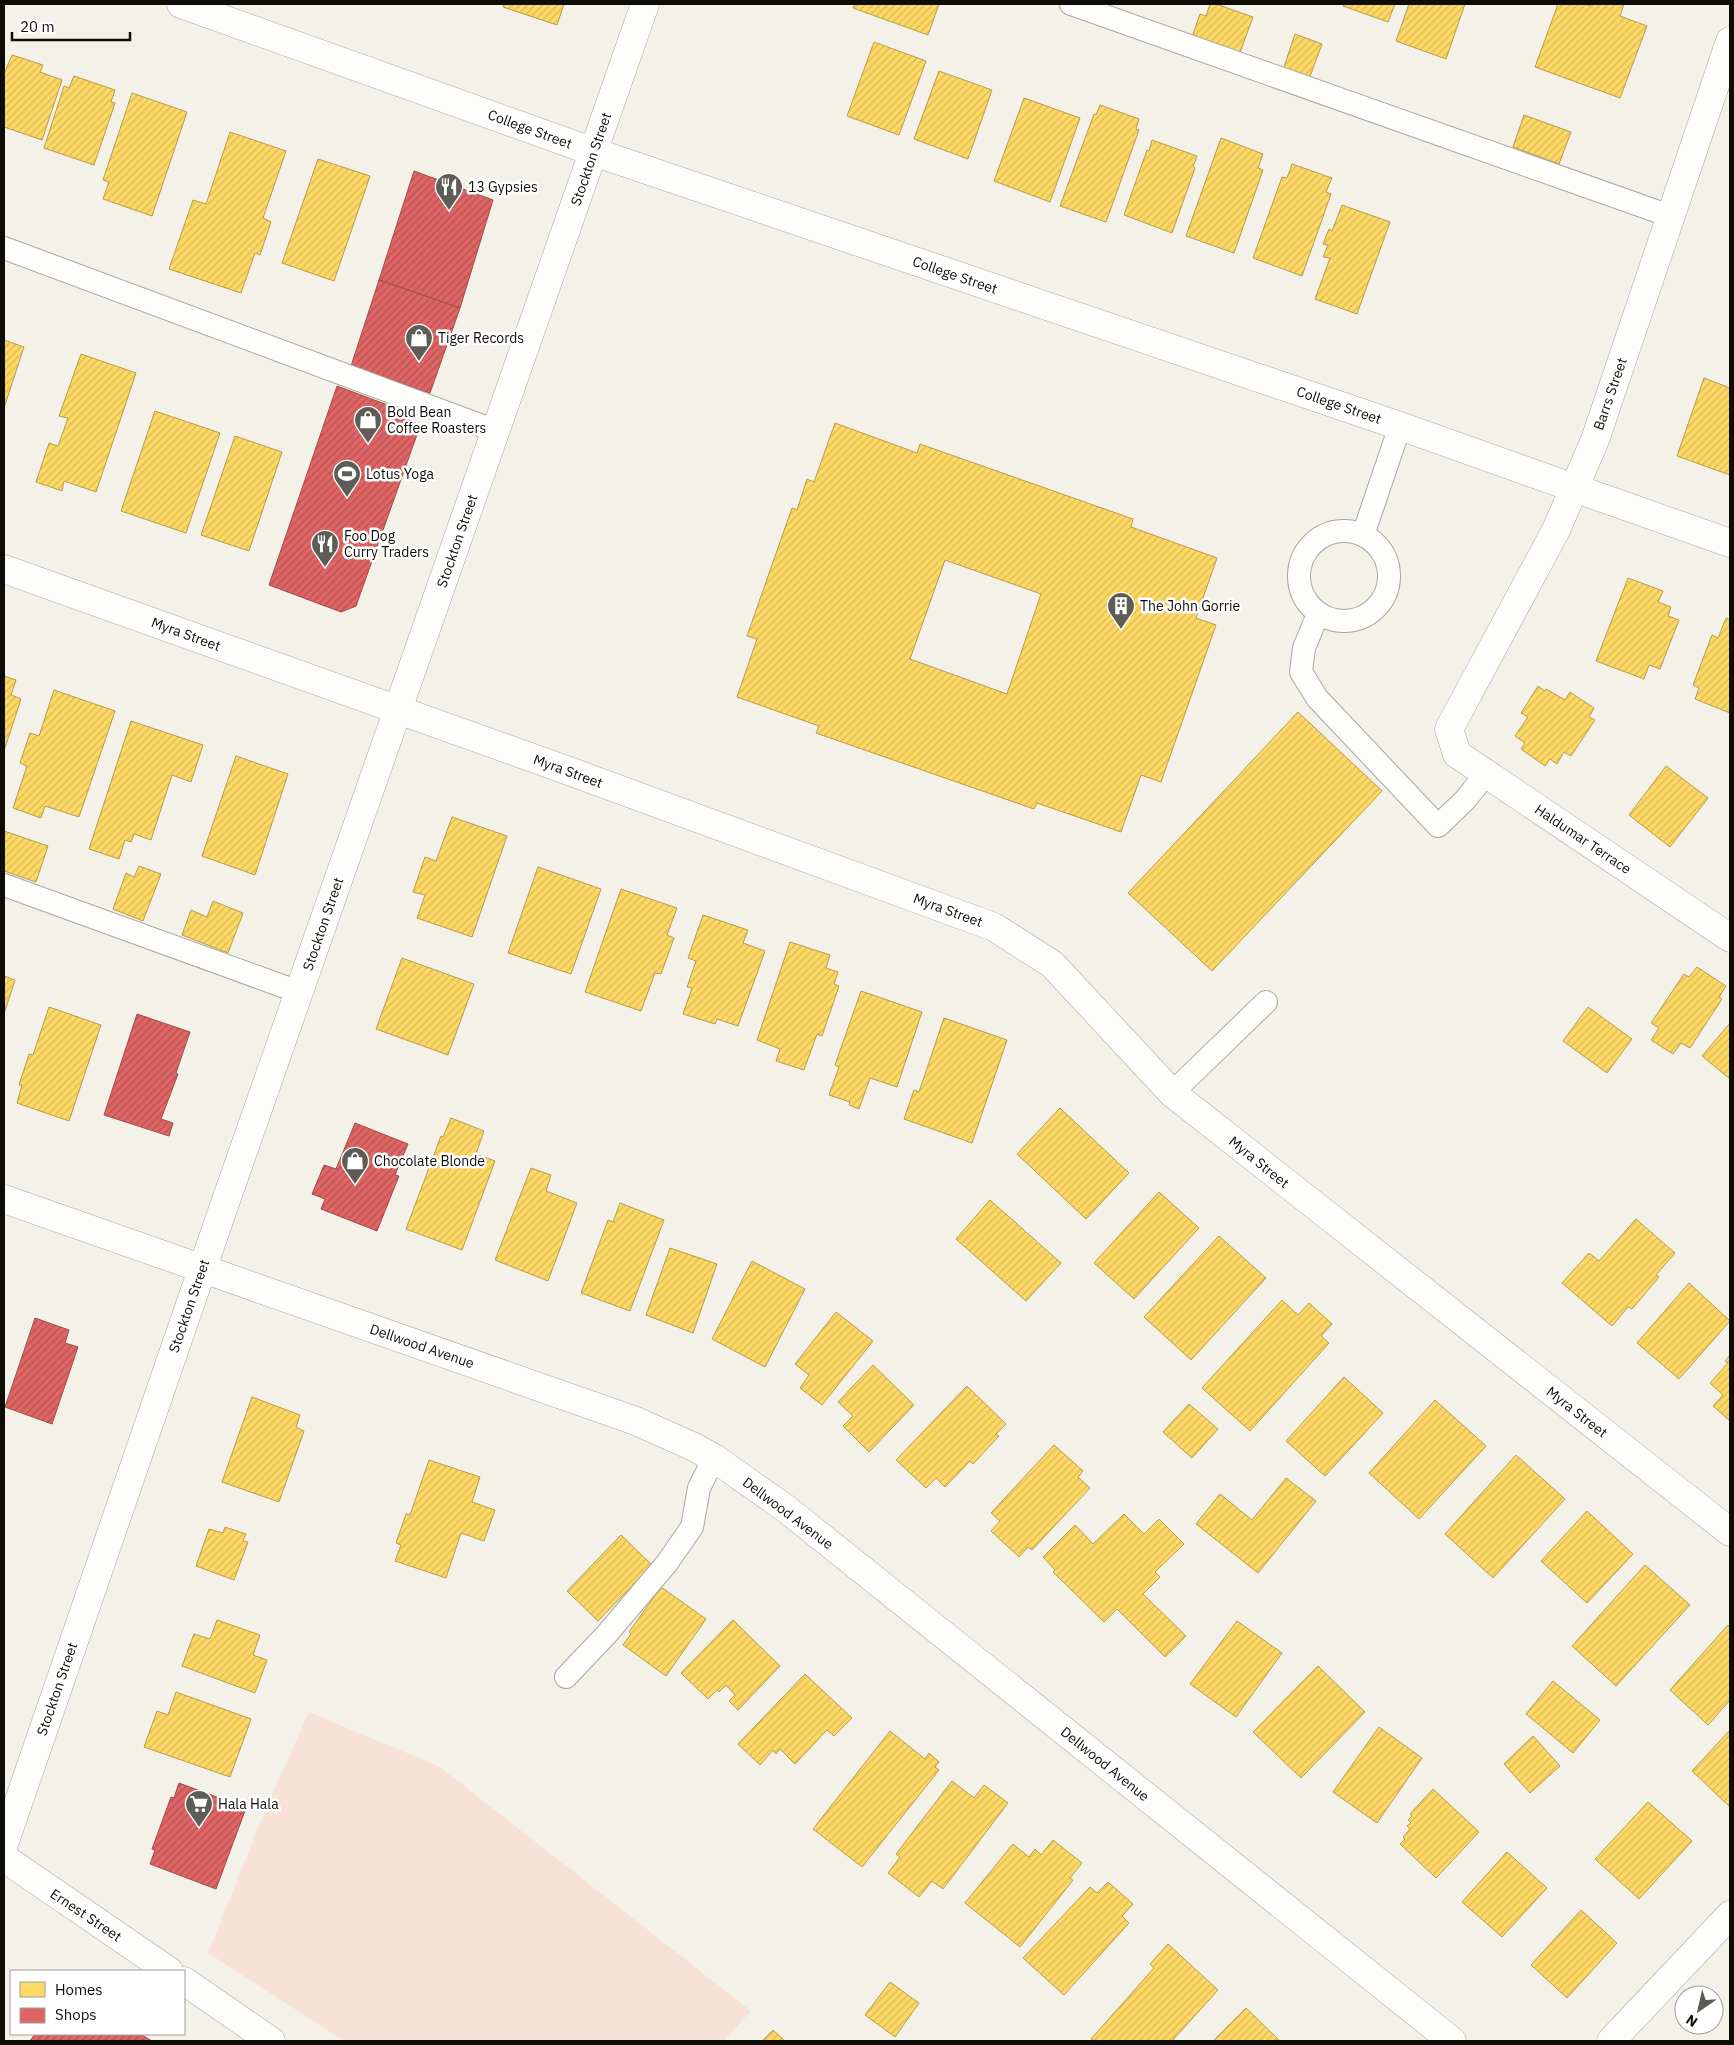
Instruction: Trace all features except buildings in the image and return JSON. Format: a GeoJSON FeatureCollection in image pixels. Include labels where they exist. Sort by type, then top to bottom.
{"type":"FeatureCollection","features":[{"type":"Feature","properties":{"kind":"street","name":"College Street"},"geometry":{"type":"LineString","coordinates":[[181,4],[594,152],[1400,426],[1730,543]]}},
{"type":"Feature","properties":{"kind":"street","name":"Stockton Street"},"geometry":{"type":"LineString","coordinates":[[4,1844],[202,1269],[645,4]]}},
{"type":"Feature","properties":{"kind":"street","name":"Barrs Street"},"geometry":{"type":"LineString","coordinates":[[1449,729],[1556,530],[1595,440],[1730,42]]}},
{"type":"Feature","properties":{"kind":"street","name":"Myra Street"},"geometry":{"type":"LineString","coordinates":[[4,569],[994,926],[1052,964],[1172,1093],[1730,1532]]}},
{"type":"Feature","properties":{"kind":"street","name":"Haldumar Terrace"},"geometry":{"type":"LineString","coordinates":[[1449,729],[1457,754],[1730,938]]}},
{"type":"Feature","properties":{"kind":"street","name":"Dellwood Avenue"},"geometry":{"type":"LineString","coordinates":[[4,1199],[636,1421],[714,1458],[785,1508],[1452,2041]]}},
{"type":"Feature","properties":{"kind":"street","name":"Ernest Street"},"geometry":{"type":"LineString","coordinates":[[4,1858],[168,1970]]}},
{"type":"Feature","properties":{"kind":"street"},"geometry":{"type":"LineString","coordinates":[[1611,2041],[1730,1915]]}},
{"type":"Feature","properties":{"kind":"street"},"geometry":{"type":"LineString","coordinates":[[185,1983],[271,2041]]}},
{"type":"Feature","properties":{"kind":"lane"},"geometry":{"type":"LineString","coordinates":[[1071,4],[1670,216]]}},
{"type":"Feature","properties":{"kind":"lane"},"geometry":{"type":"LineString","coordinates":[[4,248],[496,431]]}},
{"type":"Feature","properties":{"kind":"lane"},"geometry":{"type":"LineString","coordinates":[[1362,535],[1400,426]]}},
{"type":"Feature","properties":{"kind":"lane"},"geometry":{"type":"LineString","coordinates":[[1348,531],[1362,535],[1375,544],[1384,556],[1388,570],[1388,585],[1383,598],[1374,610],[1361,618],[1347,621],[1332,620],[1318,614],[1308,603],[1301,590],[1298,575],[1308,548],[1319,538],[1333,532],[1348,531]]}},
{"type":"Feature","properties":{"kind":"lane"},"geometry":{"type":"LineString","coordinates":[[1318,614],[1304,648],[1301,672],[1317,698],[1438,826],[1465,800],[1486,774]]}},
{"type":"Feature","properties":{"kind":"lane"},"geometry":{"type":"LineString","coordinates":[[4,885],[299,992]]}},
{"type":"Feature","properties":{"kind":"lane"},"geometry":{"type":"LineString","coordinates":[[1172,1093],[1266,1002]]}},
{"type":"Feature","properties":{"kind":"lane"},"geometry":{"type":"LineString","coordinates":[[566,1676],[606,1635],[661,1570],[692,1528],[698,1488],[714,1458]]}},
{"type":"Feature","properties":{"kind":"shaded area"},"geometry":{"type":"Polygon","coordinates":[[[309,1712],[440,1767],[751,2011],[724,2041],[344,2041],[208,1953],[266,1808],[309,1712]]]}},
{"type":"Feature","properties":{"kind":"place","name":"13 Gypsies"},"geometry":{"type":"Point","coordinates":[449,211]}},
{"type":"Feature","properties":{"kind":"place","name":"Tiger Records"},"geometry":{"type":"Point","coordinates":[419,362]}},
{"type":"Feature","properties":{"kind":"place","name":"Bold Bean Coffee Roasters"},"geometry":{"type":"Point","coordinates":[368,444]}},
{"type":"Feature","properties":{"kind":"place","name":"Lotus Yoga"},"geometry":{"type":"Point","coordinates":[347,498]}},
{"type":"Feature","properties":{"kind":"place","name":"Foo Dog Curry Traders"},"geometry":{"type":"Point","coordinates":[325,568]}},
{"type":"Feature","properties":{"kind":"place","name":"The John Gorrie"},"geometry":{"type":"Point","coordinates":[1121,630]}},
{"type":"Feature","properties":{"kind":"place","name":"Chocolate Blonde"},"geometry":{"type":"Point","coordinates":[355,1185]}},
{"type":"Feature","properties":{"kind":"place","name":"Hala Hala"},"geometry":{"type":"Point","coordinates":[199,1828]}}]}
